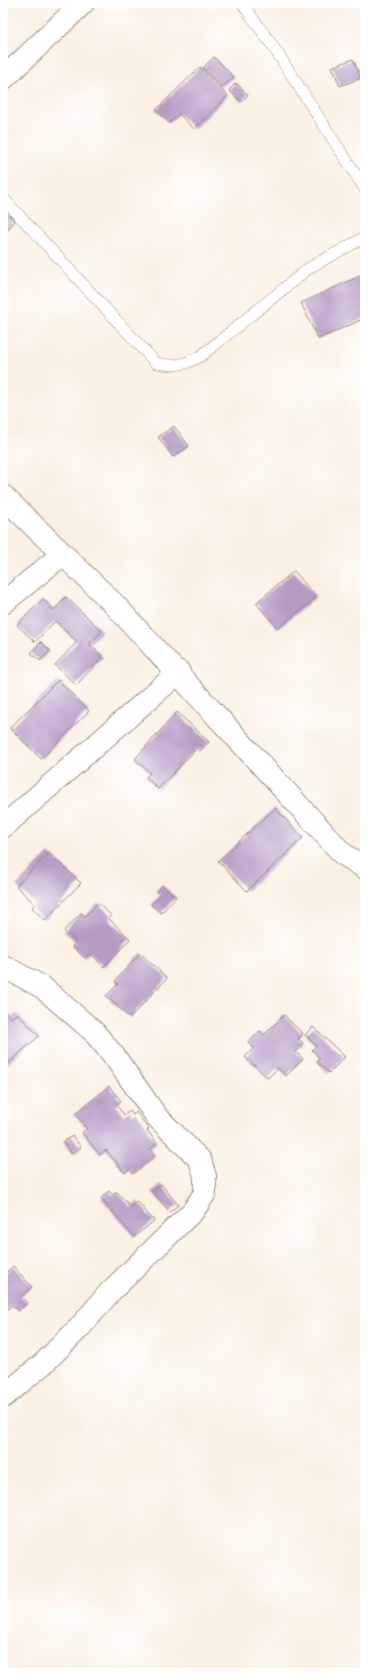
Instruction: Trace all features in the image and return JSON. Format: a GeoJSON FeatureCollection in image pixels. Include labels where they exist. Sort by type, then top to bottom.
{"type":"FeatureCollection","features":[{"type":"Feature","properties":{"kind":"street"},"geometry":{"type":"LineString","coordinates":[[3,80],[85,5]]}},
{"type":"Feature","properties":{"kind":"street"},"geometry":{"type":"LineString","coordinates":[[3,496],[114,604],[179,672],[225,726],[343,854],[365,868]]}},
{"type":"Feature","properties":{"kind":"street"},"geometry":{"type":"LineString","coordinates":[[3,603],[63,554]]}},
{"type":"Feature","properties":{"kind":"street"},"geometry":{"type":"LineString","coordinates":[[3,827],[179,672]]}},
{"type":"Feature","properties":{"kind":"street"},"geometry":{"type":"LineString","coordinates":[[3,966],[42,987],[94,1032],[114,1056],[157,1117],[200,1160],[205,1176],[205,1193],[193,1211],[121,1281],[44,1363],[3,1397]]}},
{"type":"Feature","properties":{"kind":"lane"},"geometry":{"type":"LineString","coordinates":[[242,3],[274,48],[365,189]]}},
{"type":"Feature","properties":{"kind":"lane"},"geometry":{"type":"LineString","coordinates":[[3,198],[156,363],[171,366],[187,364],[201,356],[309,268],[365,237]]}},
{"type":"Feature","properties":{"kind":"building"},"geometry":{"type":"Polygon","coordinates":[[[214,57],[234,77],[222,87],[203,68],[214,57]]]}},
{"type":"Feature","properties":{"kind":"building"},"geometry":{"type":"Polygon","coordinates":[[[353,59],[361,78],[340,86],[332,67],[353,59]]]}},
{"type":"Feature","properties":{"kind":"building"},"geometry":{"type":"Polygon","coordinates":[[[200,67],[228,96],[194,129],[179,114],[169,123],[156,110],[200,67]]]}},
{"type":"Feature","properties":{"kind":"building"},"geometry":{"type":"Polygon","coordinates":[[[236,83],[248,95],[241,102],[229,90],[236,83]]]}},
{"type":"Feature","properties":{"kind":"building"},"geometry":{"type":"Polygon","coordinates":[[[5,211],[15,221],[7,230],[3,226],[5,211]]]}},
{"type":"Feature","properties":{"kind":"building"},"geometry":{"type":"Polygon","coordinates":[[[364,274],[365,318],[318,339],[301,303],[364,274]]]}},
{"type":"Feature","properties":{"kind":"building"},"geometry":{"type":"Polygon","coordinates":[[[174,426],[189,446],[173,457],[158,437],[174,426]]]}},
{"type":"Feature","properties":{"kind":"building"},"geometry":{"type":"Polygon","coordinates":[[[294,571],[316,597],[278,629],[256,603],[294,571]]]}},
{"type":"Feature","properties":{"kind":"building"},"geometry":{"type":"Polygon","coordinates":[[[66,597],[102,631],[89,644],[103,657],[76,685],[55,665],[77,642],[55,621],[35,642],[17,625],[43,599],[54,610],[66,597]]]}},
{"type":"Feature","properties":{"kind":"building"},"geometry":{"type":"Polygon","coordinates":[[[41,642],[50,651],[40,661],[31,653],[41,642]]]}},
{"type":"Feature","properties":{"kind":"building"},"geometry":{"type":"Polygon","coordinates":[[[58,680],[89,711],[41,759],[10,728],[58,680]]]}},
{"type":"Feature","properties":{"kind":"building"},"geometry":{"type":"Polygon","coordinates":[[[177,712],[209,742],[200,751],[197,748],[158,789],[146,777],[150,773],[135,759],[177,712]]]}},
{"type":"Feature","properties":{"kind":"building"},"geometry":{"type":"Polygon","coordinates":[[[275,808],[303,838],[247,891],[218,861],[275,808]]]}},
{"type":"Feature","properties":{"kind":"building"},"geometry":{"type":"Polygon","coordinates":[[[49,853],[81,883],[45,920],[32,908],[35,904],[16,886],[49,853]]]}},
{"type":"Feature","properties":{"kind":"building"},"geometry":{"type":"Polygon","coordinates":[[[162,885],[176,897],[161,913],[151,905],[160,895],[156,891],[162,885]]]}},
{"type":"Feature","properties":{"kind":"building"},"geometry":{"type":"Polygon","coordinates":[[[98,903],[112,916],[109,919],[130,939],[104,967],[90,953],[85,958],[72,946],[76,942],[64,931],[81,913],[85,916],[98,903]]]}},
{"type":"Feature","properties":{"kind":"building"},"geometry":{"type":"Polygon","coordinates":[[[140,953],[167,978],[130,1018],[106,996],[118,984],[115,981],[140,953]]]}},
{"type":"Feature","properties":{"kind":"building"},"geometry":{"type":"Polygon","coordinates":[[[3,1009],[11,1018],[17,1013],[39,1036],[3,1068],[3,1009]]]}},
{"type":"Feature","properties":{"kind":"building"},"geometry":{"type":"Polygon","coordinates":[[[284,1015],[303,1034],[298,1039],[303,1043],[295,1051],[303,1059],[286,1076],[278,1068],[268,1078],[245,1057],[254,1048],[248,1043],[260,1031],[264,1035],[284,1015]]]}},
{"type":"Feature","properties":{"kind":"building"},"geometry":{"type":"Polygon","coordinates":[[[313,1027],[345,1057],[329,1073],[317,1062],[320,1058],[312,1050],[316,1046],[305,1035],[313,1027]]]}},
{"type":"Feature","properties":{"kind":"building"},"geometry":{"type":"Polygon","coordinates":[[[109,1086],[121,1101],[116,1105],[124,1115],[130,1111],[133,1115],[136,1112],[149,1129],[147,1130],[157,1143],[150,1149],[155,1156],[133,1174],[130,1169],[125,1173],[106,1150],[100,1155],[82,1132],[87,1129],[75,1114],[109,1086]]]}},
{"type":"Feature","properties":{"kind":"building"},"geometry":{"type":"Polygon","coordinates":[[[72,1136],[81,1147],[72,1154],[63,1142],[72,1136]]]}},
{"type":"Feature","properties":{"kind":"building"},"geometry":{"type":"Polygon","coordinates":[[[161,1184],[178,1205],[170,1212],[152,1192],[161,1184]]]}},
{"type":"Feature","properties":{"kind":"building"},"geometry":{"type":"Polygon","coordinates":[[[109,1191],[113,1195],[117,1192],[131,1207],[137,1201],[154,1221],[134,1237],[101,1198],[109,1191]]]}},
{"type":"Feature","properties":{"kind":"building"},"geometry":{"type":"Polygon","coordinates":[[[13,1266],[32,1287],[21,1297],[27,1303],[18,1311],[12,1305],[3,1313],[3,1270],[4,1269],[7,1272],[13,1266]]]}}]}
